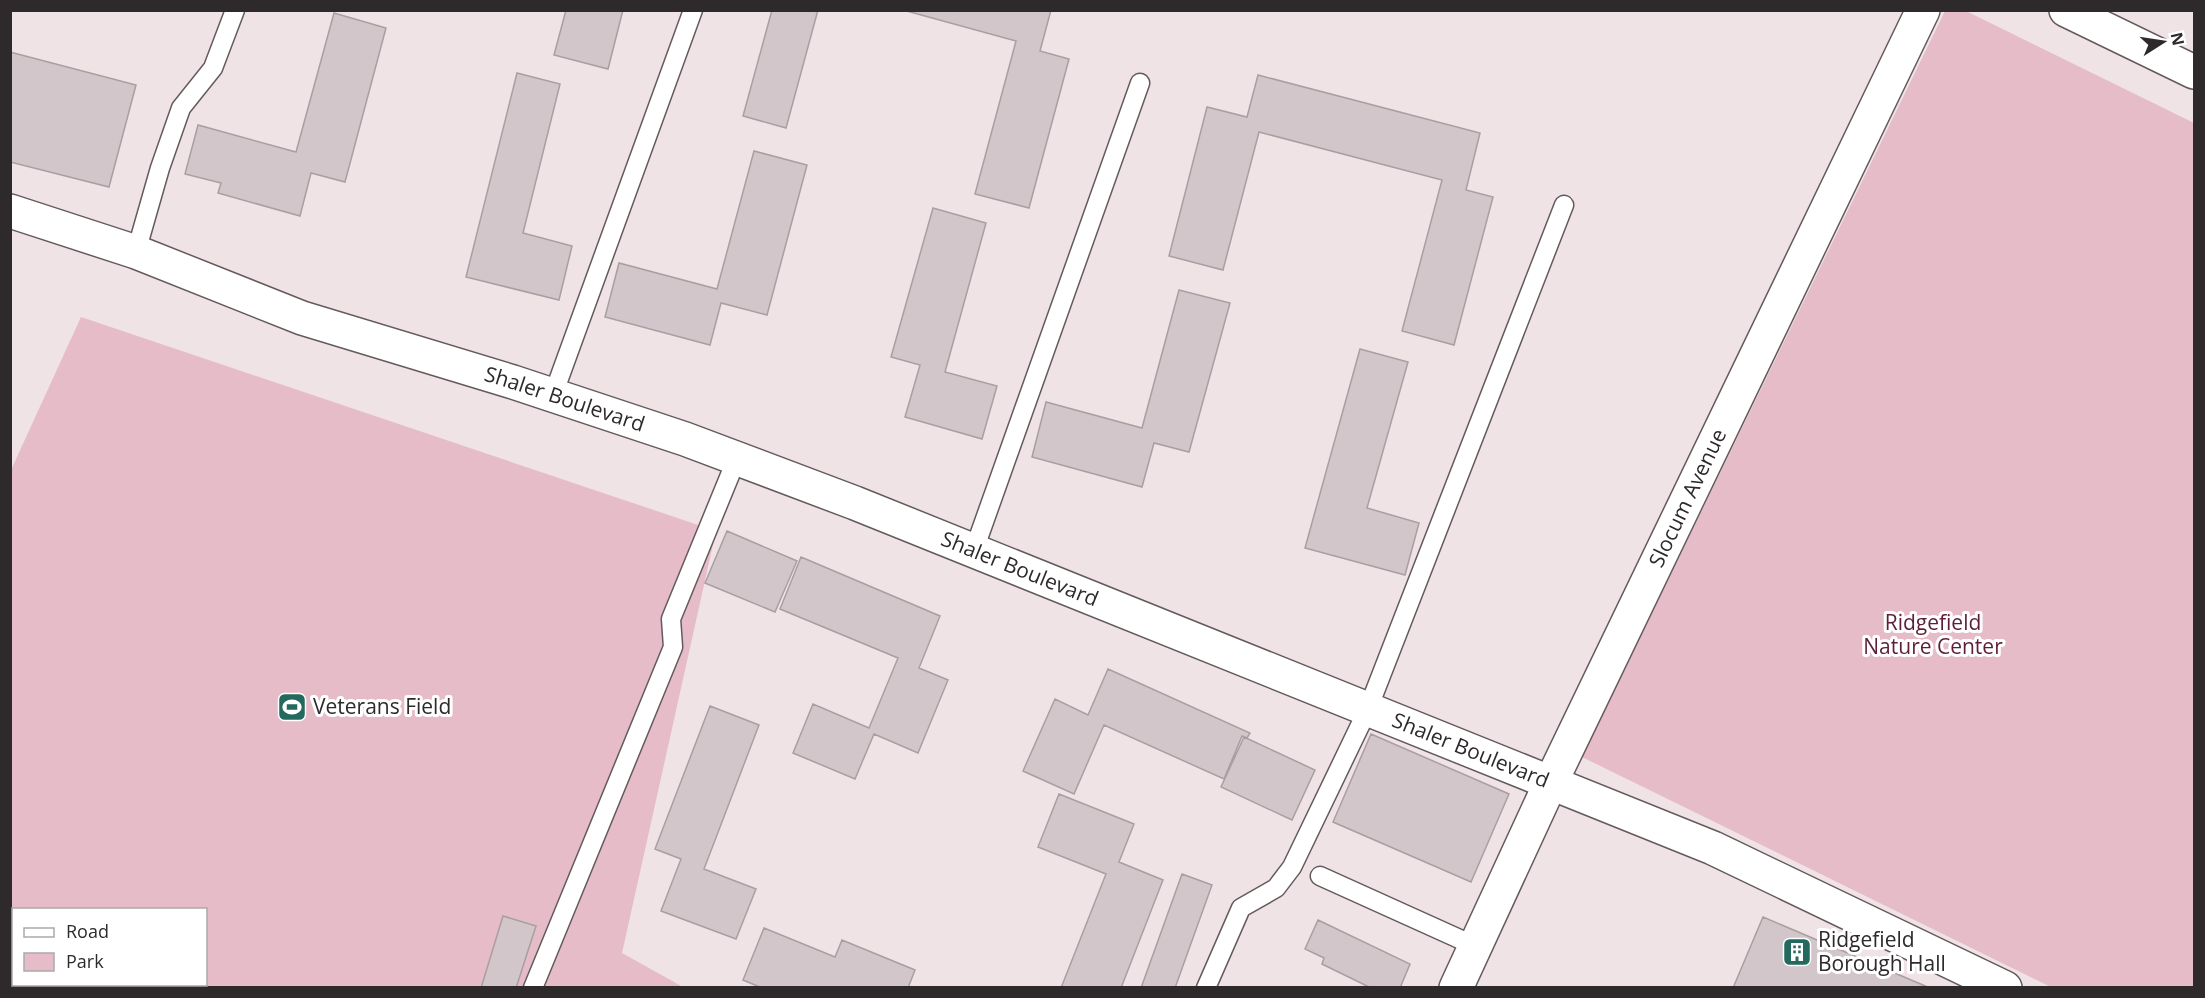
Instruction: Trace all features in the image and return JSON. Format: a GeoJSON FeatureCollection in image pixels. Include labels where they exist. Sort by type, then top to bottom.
{"type":"FeatureCollection","features":[{"type":"Feature","properties":{"kind":"street","name":"Slocum Avenue"},"geometry":{"type":"LineString","coordinates":[[1456,987],[1551,782],[1923,10]]}},
{"type":"Feature","properties":{"kind":"street"},"geometry":{"type":"LineString","coordinates":[[2066,10],[2194,72]]}},
{"type":"Feature","properties":{"kind":"street","name":"Shaler Boulevard"},"geometry":{"type":"LineString","coordinates":[[10,211],[136,252],[302,318],[553,395],[736,458],[974,550],[1713,848],[2005,987]]}},
{"type":"Feature","properties":{"kind":"lane"},"geometry":{"type":"LineString","coordinates":[[136,252],[160,168],[181,108],[213,68],[235,10]]}},
{"type":"Feature","properties":{"kind":"lane"},"geometry":{"type":"LineString","coordinates":[[553,395],[693,10]]}},
{"type":"Feature","properties":{"kind":"lane"},"geometry":{"type":"LineString","coordinates":[[974,550],[1140,83]]}},
{"type":"Feature","properties":{"kind":"lane"},"geometry":{"type":"LineString","coordinates":[[1206,987],[1241,908],[1276,888],[1292,867],[1368,709],[1564,206]]}},
{"type":"Feature","properties":{"kind":"lane"},"geometry":{"type":"LineString","coordinates":[[533,987],[674,647],[671,619],[736,458]]}},
{"type":"Feature","properties":{"kind":"lane"},"geometry":{"type":"LineString","coordinates":[[1320,876],[1475,946]]}},
{"type":"Feature","properties":{"kind":"green space","name":"Ridgefield Nature Center"},"geometry":{"type":"Polygon","coordinates":[[[1945,11],[1966,11],[2194,123],[2194,987],[2051,987],[1582,757],[1945,11]]]}},
{"type":"Feature","properties":{"kind":"green space","name":"Veterans Field"},"geometry":{"type":"Polygon","coordinates":[[[81,317],[716,531],[622,953],[683,987],[11,988],[11,470],[81,317]]]}},
{"type":"Feature","properties":{"kind":"building"},"geometry":{"type":"Polygon","coordinates":[[[566,10],[623,10],[608,69],[554,55],[566,10]]]}},
{"type":"Feature","properties":{"kind":"building"},"geometry":{"type":"Polygon","coordinates":[[[772,10],[818,10],[786,128],[743,116],[772,10]]]}},
{"type":"Feature","properties":{"kind":"building"},"geometry":{"type":"Polygon","coordinates":[[[903,10],[1051,10],[1040,51],[1069,59],[1029,208],[975,194],[1016,41],[903,10]]]}},
{"type":"Feature","properties":{"kind":"building"},"geometry":{"type":"Polygon","coordinates":[[[334,13],[386,28],[345,182],[311,173],[300,216],[218,193],[221,183],[185,174],[198,125],[296,152],[334,13]]]}},
{"type":"Feature","properties":{"kind":"building"},"geometry":{"type":"Polygon","coordinates":[[[10,52],[136,85],[109,187],[10,162],[10,52]]]}},
{"type":"Feature","properties":{"kind":"building"},"geometry":{"type":"Polygon","coordinates":[[[517,73],[560,84],[523,233],[572,246],[559,300],[466,277],[517,73]]]}},
{"type":"Feature","properties":{"kind":"building"},"geometry":{"type":"Polygon","coordinates":[[[1258,75],[1480,133],[1466,190],[1493,197],[1454,345],[1402,331],[1442,180],[1259,132],[1223,270],[1169,256],[1207,107],[1247,117],[1258,75]]]}},
{"type":"Feature","properties":{"kind":"building"},"geometry":{"type":"Polygon","coordinates":[[[754,151],[807,165],[767,315],[721,303],[710,345],[605,317],[619,263],[717,289],[754,151]]]}},
{"type":"Feature","properties":{"kind":"building"},"geometry":{"type":"Polygon","coordinates":[[[933,208],[986,223],[945,372],[997,386],[982,439],[905,417],[920,365],[891,357],[933,208]]]}},
{"type":"Feature","properties":{"kind":"building"},"geometry":{"type":"Polygon","coordinates":[[[1179,290],[1230,303],[1189,452],[1154,443],[1142,487],[1032,457],[1046,402],[1142,428],[1179,290]]]}},
{"type":"Feature","properties":{"kind":"building"},"geometry":{"type":"Polygon","coordinates":[[[1360,349],[1408,362],[1367,508],[1419,523],[1405,575],[1305,548],[1360,349]]]}},
{"type":"Feature","properties":{"kind":"building"},"geometry":{"type":"Polygon","coordinates":[[[727,531],[797,561],[775,612],[705,583],[727,531]]]}},
{"type":"Feature","properties":{"kind":"building"},"geometry":{"type":"Polygon","coordinates":[[[801,557],[940,616],[919,668],[948,680],[918,753],[874,734],[855,779],[793,753],[813,704],[869,728],[898,658],[780,609],[801,557]]]}},
{"type":"Feature","properties":{"kind":"building"},"geometry":{"type":"Polygon","coordinates":[[[1108,669],[1250,733],[1247,738],[1242,736],[1224,779],[1104,725],[1074,794],[1023,771],[1055,699],[1088,715],[1108,669]]]}},
{"type":"Feature","properties":{"kind":"building"},"geometry":{"type":"Polygon","coordinates":[[[710,706],[759,725],[704,869],[756,889],[736,939],[661,911],[681,859],[655,849],[710,706]]]}},
{"type":"Feature","properties":{"kind":"building"},"geometry":{"type":"Polygon","coordinates":[[[1371,734],[1509,794],[1471,882],[1333,822],[1371,734]]]}},
{"type":"Feature","properties":{"kind":"building"},"geometry":{"type":"Polygon","coordinates":[[[1244,737],[1315,770],[1292,820],[1221,787],[1244,737]]]}},
{"type":"Feature","properties":{"kind":"building"},"geometry":{"type":"Polygon","coordinates":[[[1059,794],[1134,824],[1119,862],[1163,880],[1121,988],[1061,988],[1106,874],[1038,847],[1059,794]]]}},
{"type":"Feature","properties":{"kind":"building"},"geometry":{"type":"Polygon","coordinates":[[[1182,874],[1212,885],[1175,988],[1141,988],[1182,874]]]}},
{"type":"Feature","properties":{"kind":"building"},"geometry":{"type":"Polygon","coordinates":[[[503,916],[536,926],[516,988],[481,988],[503,916]]]}},
{"type":"Feature","properties":{"kind":"building","name":"Ridgefield Borough Hall"},"geometry":{"type":"Polygon","coordinates":[[[1763,917],[1930,988],[1733,988],[1763,917]]]}},
{"type":"Feature","properties":{"kind":"building"},"geometry":{"type":"Polygon","coordinates":[[[1318,920],[1410,964],[1400,988],[1371,988],[1322,964],[1324,958],[1305,949],[1318,920]]]}},
{"type":"Feature","properties":{"kind":"building"},"geometry":{"type":"Polygon","coordinates":[[[764,928],[835,957],[842,940],[915,970],[908,988],[762,988],[743,980],[764,928]]]}},
{"type":"Feature","properties":{"kind":"place","name":"Veterans Field"},"geometry":{"type":"Point","coordinates":[292,707]}},
{"type":"Feature","properties":{"kind":"place","name":"Ridgefield Borough Hall"},"geometry":{"type":"Point","coordinates":[1797,952]}}]}
